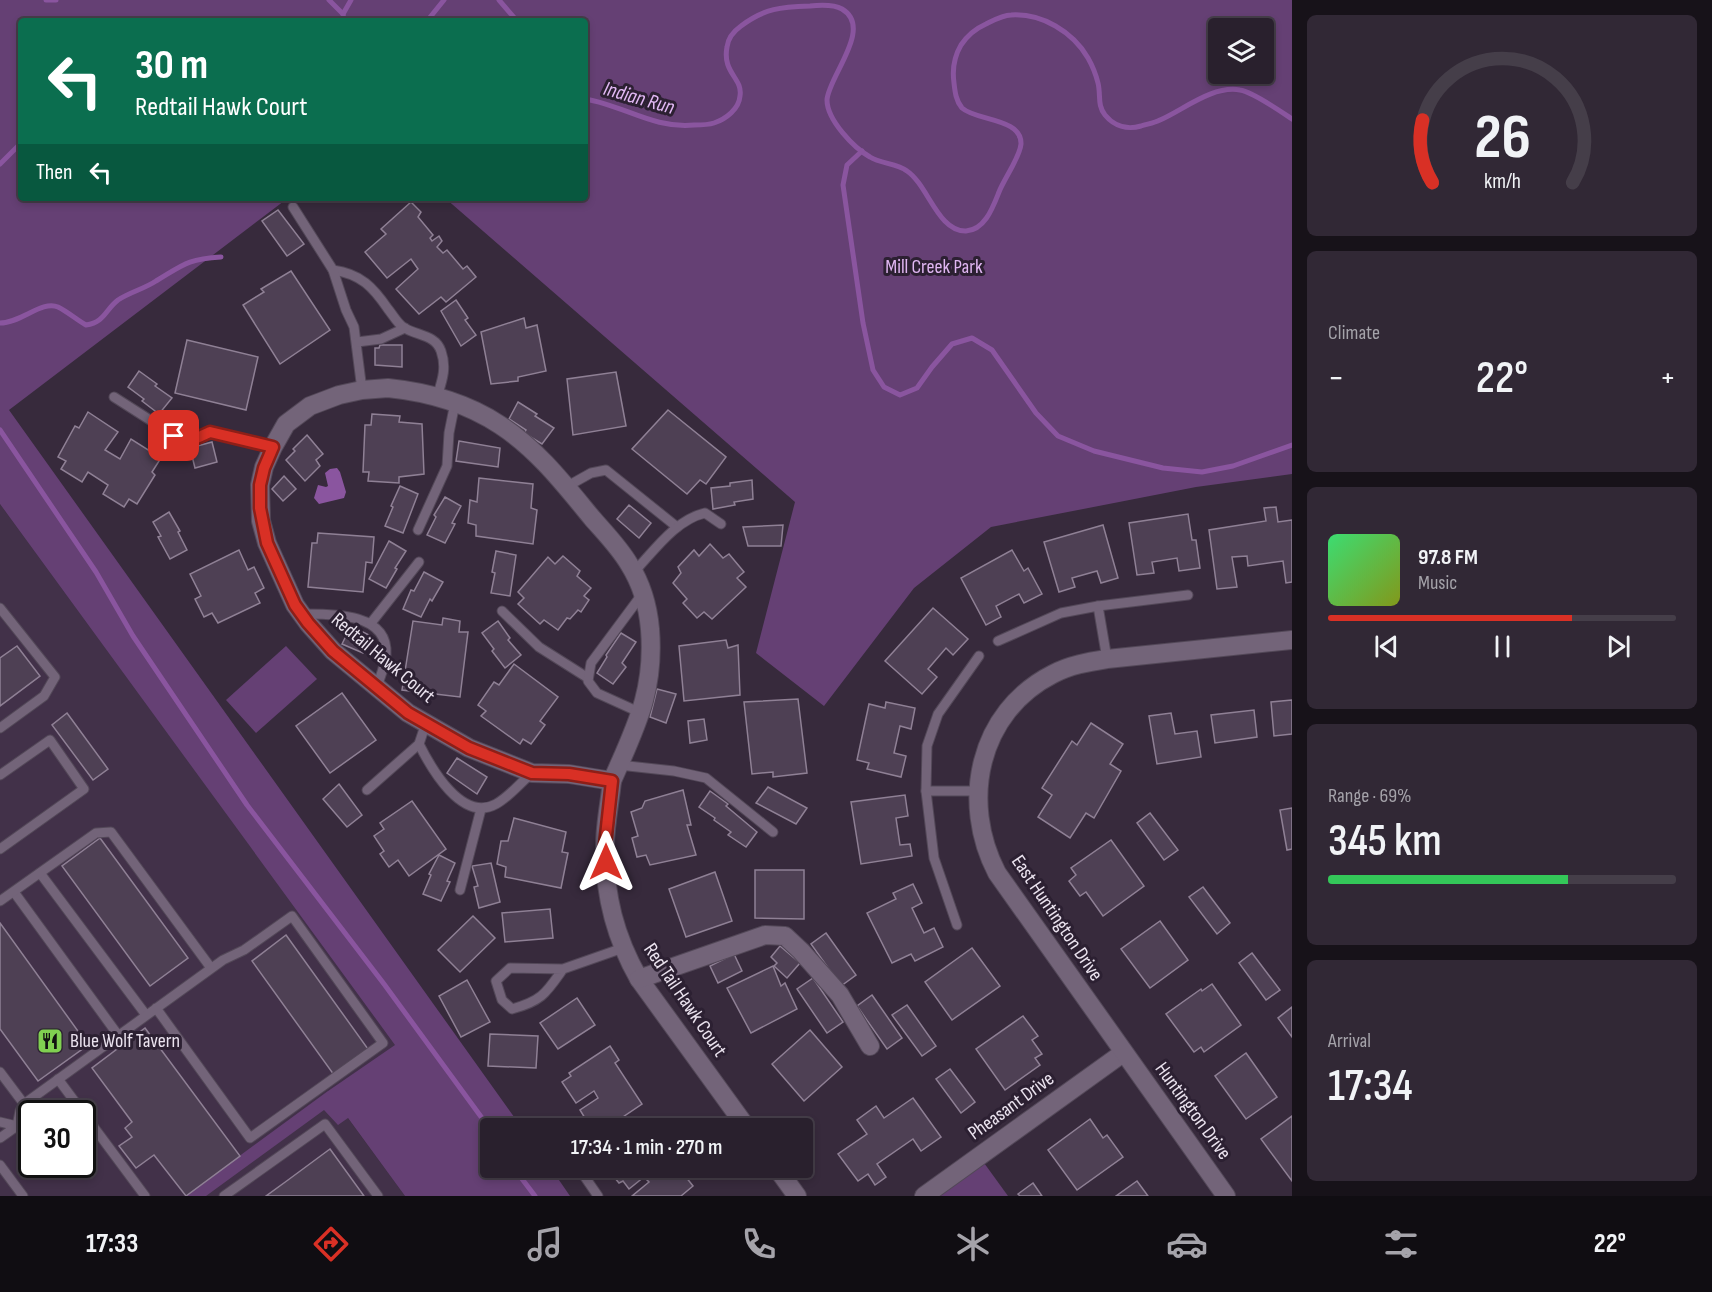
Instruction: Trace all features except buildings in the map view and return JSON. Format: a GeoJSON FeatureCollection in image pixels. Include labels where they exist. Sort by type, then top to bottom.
{"type":"FeatureCollection","features":[{"type":"Feature","properties":{"kind":"street","name":"Redtail Hawk Court"},"geometry":{"type":"LineString","coordinates":[[388,388],[407,390],[446,400],[485,416],[510,432],[550,466],[614,544],[633,573],[643,594],[648,613],[651,653],[651,675],[641,713],[615,773],[532,773],[469,748],[408,713],[333,651],[301,614],[283,582],[267,543],[261,521],[260,485],[264,468],[286,424],[299,413],[310,406],[339,395],[362,390],[388,388]]}},
{"type":"Feature","properties":{"kind":"street","name":"East Huntington Drive"},"geometry":{"type":"LineString","coordinates":[[1123,1053],[997,873],[979,823],[977,791],[982,760],[988,745],[1001,720],[1019,698],[1056,673],[1082,663],[1292,640]]}},
{"type":"Feature","properties":{"kind":"street","name":"Red Tail Hawk Court"},"geometry":{"type":"LineString","coordinates":[[615,773],[605,845],[611,913],[623,948],[639,980],[740,1118]]}},
{"type":"Feature","properties":{"kind":"street"},"geometry":{"type":"LineString","coordinates":[[639,980],[765,935],[785,936],[840,995],[870,1046]]}},
{"type":"Feature","properties":{"kind":"street","name":"Pheasant Drive"},"geometry":{"type":"LineString","coordinates":[[924,1196],[1123,1053]]}},
{"type":"Feature","properties":{"kind":"street","name":"Huntington Drive"},"geometry":{"type":"LineString","coordinates":[[1123,1053],[1226,1196]]}},
{"type":"Feature","properties":{"kind":"street"},"geometry":{"type":"LineString","coordinates":[[784,1178],[797,1196]]}},
{"type":"Feature","properties":{"kind":"lane"},"geometry":{"type":"LineString","coordinates":[[293,207],[333,270],[354,327],[362,390]]}},
{"type":"Feature","properties":{"kind":"lane"},"geometry":{"type":"LineString","coordinates":[[333,270],[342,271],[361,279],[373,288],[397,322],[405,328],[428,336],[441,349],[445,369],[449,433],[447,466],[418,530]]}},
{"type":"Feature","properties":{"kind":"lane"},"geometry":{"type":"LineString","coordinates":[[357,342],[381,339],[405,328]]}},
{"type":"Feature","properties":{"kind":"lane"},"geometry":{"type":"LineString","coordinates":[[114,397],[186,443],[210,432],[273,447]]}},
{"type":"Feature","properties":{"kind":"lane"},"geometry":{"type":"LineString","coordinates":[[566,487],[591,473],[606,470],[677,526]]}},
{"type":"Feature","properties":{"kind":"lane"},"geometry":{"type":"LineString","coordinates":[[633,573],[677,526],[693,516],[705,513],[721,524]]}},
{"type":"Feature","properties":{"kind":"lane"},"geometry":{"type":"LineString","coordinates":[[371,623],[419,562]]}},
{"type":"Feature","properties":{"kind":"lane"},"geometry":{"type":"LineString","coordinates":[[641,713],[597,693],[588,678],[591,663],[643,594]]}},
{"type":"Feature","properties":{"kind":"lane"},"geometry":{"type":"LineString","coordinates":[[998,641],[1061,613],[1188,595]]}},
{"type":"Feature","properties":{"kind":"lane"},"geometry":{"type":"LineString","coordinates":[[1098,606],[1107,659]]}},
{"type":"Feature","properties":{"kind":"lane"},"geometry":{"type":"LineString","coordinates":[[502,611],[539,647],[588,678]]}},
{"type":"Feature","properties":{"kind":"lane"},"geometry":{"type":"LineString","coordinates":[[0,728],[44,696],[55,677],[1,612]]}},
{"type":"Feature","properties":{"kind":"lane"},"geometry":{"type":"LineString","coordinates":[[301,614],[330,614],[371,623],[380,631],[385,643],[386,656],[377,687]]}},
{"type":"Feature","properties":{"kind":"lane"},"geometry":{"type":"LineString","coordinates":[[957,925],[934,858],[926,791],[927,746],[938,714],[979,656]]}},
{"type":"Feature","properties":{"kind":"lane"},"geometry":{"type":"LineString","coordinates":[[367,790],[419,744],[426,723]]}},
{"type":"Feature","properties":{"kind":"lane"},"geometry":{"type":"LineString","coordinates":[[0,775],[50,740],[84,789],[0,849]]}},
{"type":"Feature","properties":{"kind":"lane"},"geometry":{"type":"LineString","coordinates":[[419,744],[432,769],[444,785],[466,804],[481,809],[496,804],[532,773]]}},
{"type":"Feature","properties":{"kind":"lane"},"geometry":{"type":"LineString","coordinates":[[615,773],[674,771],[706,778],[773,832]]}},
{"type":"Feature","properties":{"kind":"lane"},"geometry":{"type":"LineString","coordinates":[[926,791],[977,791]]}},
{"type":"Feature","properties":{"kind":"lane"},"geometry":{"type":"LineString","coordinates":[[460,890],[481,809]]}},
{"type":"Feature","properties":{"kind":"lane"},"geometry":{"type":"LineString","coordinates":[[0,901],[96,832],[111,832],[211,968]]}},
{"type":"Feature","properties":{"kind":"lane"},"geometry":{"type":"LineString","coordinates":[[40,873],[146,1015]]}},
{"type":"Feature","properties":{"kind":"lane"},"geometry":{"type":"LineString","coordinates":[[14,891],[118,1035]]}},
{"type":"Feature","properties":{"kind":"lane"},"geometry":{"type":"LineString","coordinates":[[29,1100],[211,968],[244,950],[292,916],[383,1042],[250,1138],[156,1008]]}},
{"type":"Feature","properties":{"kind":"lane"},"geometry":{"type":"LineString","coordinates":[[564,969],[544,995],[532,1004],[512,1009],[502,1000],[495,981],[510,968],[564,969],[623,948]]}},
{"type":"Feature","properties":{"kind":"lane"},"geometry":{"type":"LineString","coordinates":[[0,1072],[21,1100]]}},
{"type":"Feature","properties":{"kind":"lane"},"geometry":{"type":"LineString","coordinates":[[58,1079],[145,1196]]}},
{"type":"Feature","properties":{"kind":"lane"},"geometry":{"type":"LineString","coordinates":[[0,1138],[17,1126],[18,1121]]}},
{"type":"Feature","properties":{"kind":"lane"},"geometry":{"type":"LineString","coordinates":[[0,1122],[17,1126]]}},
{"type":"Feature","properties":{"kind":"lane"},"geometry":{"type":"LineString","coordinates":[[224,1196],[325,1124],[378,1196]]}},
{"type":"Feature","properties":{"kind":"lane"},"geometry":{"type":"LineString","coordinates":[[0,1165],[23,1196]]}},
{"type":"Feature","properties":{"kind":"lane"},"geometry":{"type":"LineString","coordinates":[[586,1178],[598,1196]]}},
{"type":"Feature","properties":{"kind":"shaded area"},"geometry":{"type":"Polygon","coordinates":[[[337,468],[346,492],[344,498],[319,504],[314,498],[318,485],[328,486],[325,473],[337,468]]]}},
{"type":"Feature","properties":{"kind":"shaded area"},"geometry":{"type":"Polygon","coordinates":[[[0,504],[396,1045],[328,1091],[405,1196],[0,1196],[0,504]]]}},
{"type":"Feature","properties":{"kind":"green space","name":"Mill Creek Park"},"geometry":{"type":"Polygon","coordinates":[[[0,0],[1292,0],[1292,474],[1196,487],[991,527],[914,588],[824,706],[756,653],[795,502],[448,201],[588,201],[588,18],[18,18],[18,201],[284,201],[9,410],[515,1118],[480,1118],[480,1178],[558,1178],[570,1196],[405,1196],[348,1118],[338,1125],[324,1110],[206,1196],[185,1196],[395,1045],[0,504],[0,0]]]}},
{"type":"Feature","properties":{"kind":"green space"},"geometry":{"type":"Polygon","coordinates":[[[286,646],[317,679],[256,733],[226,700],[286,646]]]}},
{"type":"Feature","properties":{"kind":"green space"},"geometry":{"type":"Polygon","coordinates":[[[979,1156],[1008,1196],[924,1196],[979,1156]]]}},
{"type":"Feature","properties":{"kind":"waterway"},"geometry":{"type":"LineString","coordinates":[[46,0],[56,0]]}},
{"type":"Feature","properties":{"kind":"waterway"},"geometry":{"type":"LineString","coordinates":[[329,0],[343,14],[344,18]]}},
{"type":"Feature","properties":{"kind":"waterway"},"geometry":{"type":"LineString","coordinates":[[343,14],[351,0]]}},
{"type":"Feature","properties":{"kind":"waterway","name":"Indian Run"},"geometry":{"type":"LineString","coordinates":[[429,18],[444,0]]}},
{"type":"Feature","properties":{"kind":"waterway","name":"Indian Run"},"geometry":{"type":"LineString","coordinates":[[499,0],[514,18]]}},
{"type":"Feature","properties":{"kind":"waterway","name":"Indian Run"},"geometry":{"type":"LineString","coordinates":[[588,100],[665,123],[679,125],[714,123],[731,113],[739,101],[739,84],[727,63],[726,56],[729,41],[736,30],[758,15],[774,10],[822,5],[838,7],[851,17],[853,28],[852,40],[847,53],[829,90],[827,100],[831,116],[843,133],[864,153],[907,171],[921,186],[948,224],[966,231],[978,227],[987,217],[1018,155],[1021,144],[1014,129],[962,108],[955,90],[954,63],[961,45],[976,30],[1002,17],[1011,15],[1034,17],[1056,26],[1074,40],[1094,70],[1100,104],[1105,115],[1112,122],[1121,126],[1131,128],[1155,122],[1199,99],[1230,89],[1252,94],[1292,119]]}},
{"type":"Feature","properties":{"kind":"waterway","name":"Indian Run"},"geometry":{"type":"LineString","coordinates":[[0,164],[18,146]]}},
{"type":"Feature","properties":{"kind":"waterway"},"geometry":{"type":"LineString","coordinates":[[862,151],[847,165],[843,185],[863,323],[873,370],[884,387],[900,395],[917,388],[952,344],[972,338],[992,350],[1036,413],[1058,436],[1094,451],[1163,468],[1202,472],[1233,466],[1292,445]]}},
{"type":"Feature","properties":{"kind":"waterway"},"geometry":{"type":"LineString","coordinates":[[0,323],[16,320],[38,309],[52,306],[62,309],[86,325],[101,318],[118,300],[179,267],[200,259],[221,257]]}},
{"type":"Feature","properties":{"kind":"waterway"},"geometry":{"type":"LineString","coordinates":[[0,430],[96,572],[133,636],[247,805],[384,984],[482,1118]]}},
{"type":"Feature","properties":{"kind":"waterway"},"geometry":{"type":"LineString","coordinates":[[521,1178],[535,1196]]}},
{"type":"Feature","properties":{"kind":"place","name":"Blue Wolf Tavern"},"geometry":{"type":"Point","coordinates":[50,1041]}},
{"type":"Feature","properties":{"kind":"route"},"geometry":{"type":"LineString","coordinates":[[174,436],[186,443],[210,432],[273,447],[260,485],[260,508],[267,543],[283,582],[308,623],[333,651],[408,713],[469,748],[532,773],[555,772],[612,781],[605,845],[606,862]]}}]}
